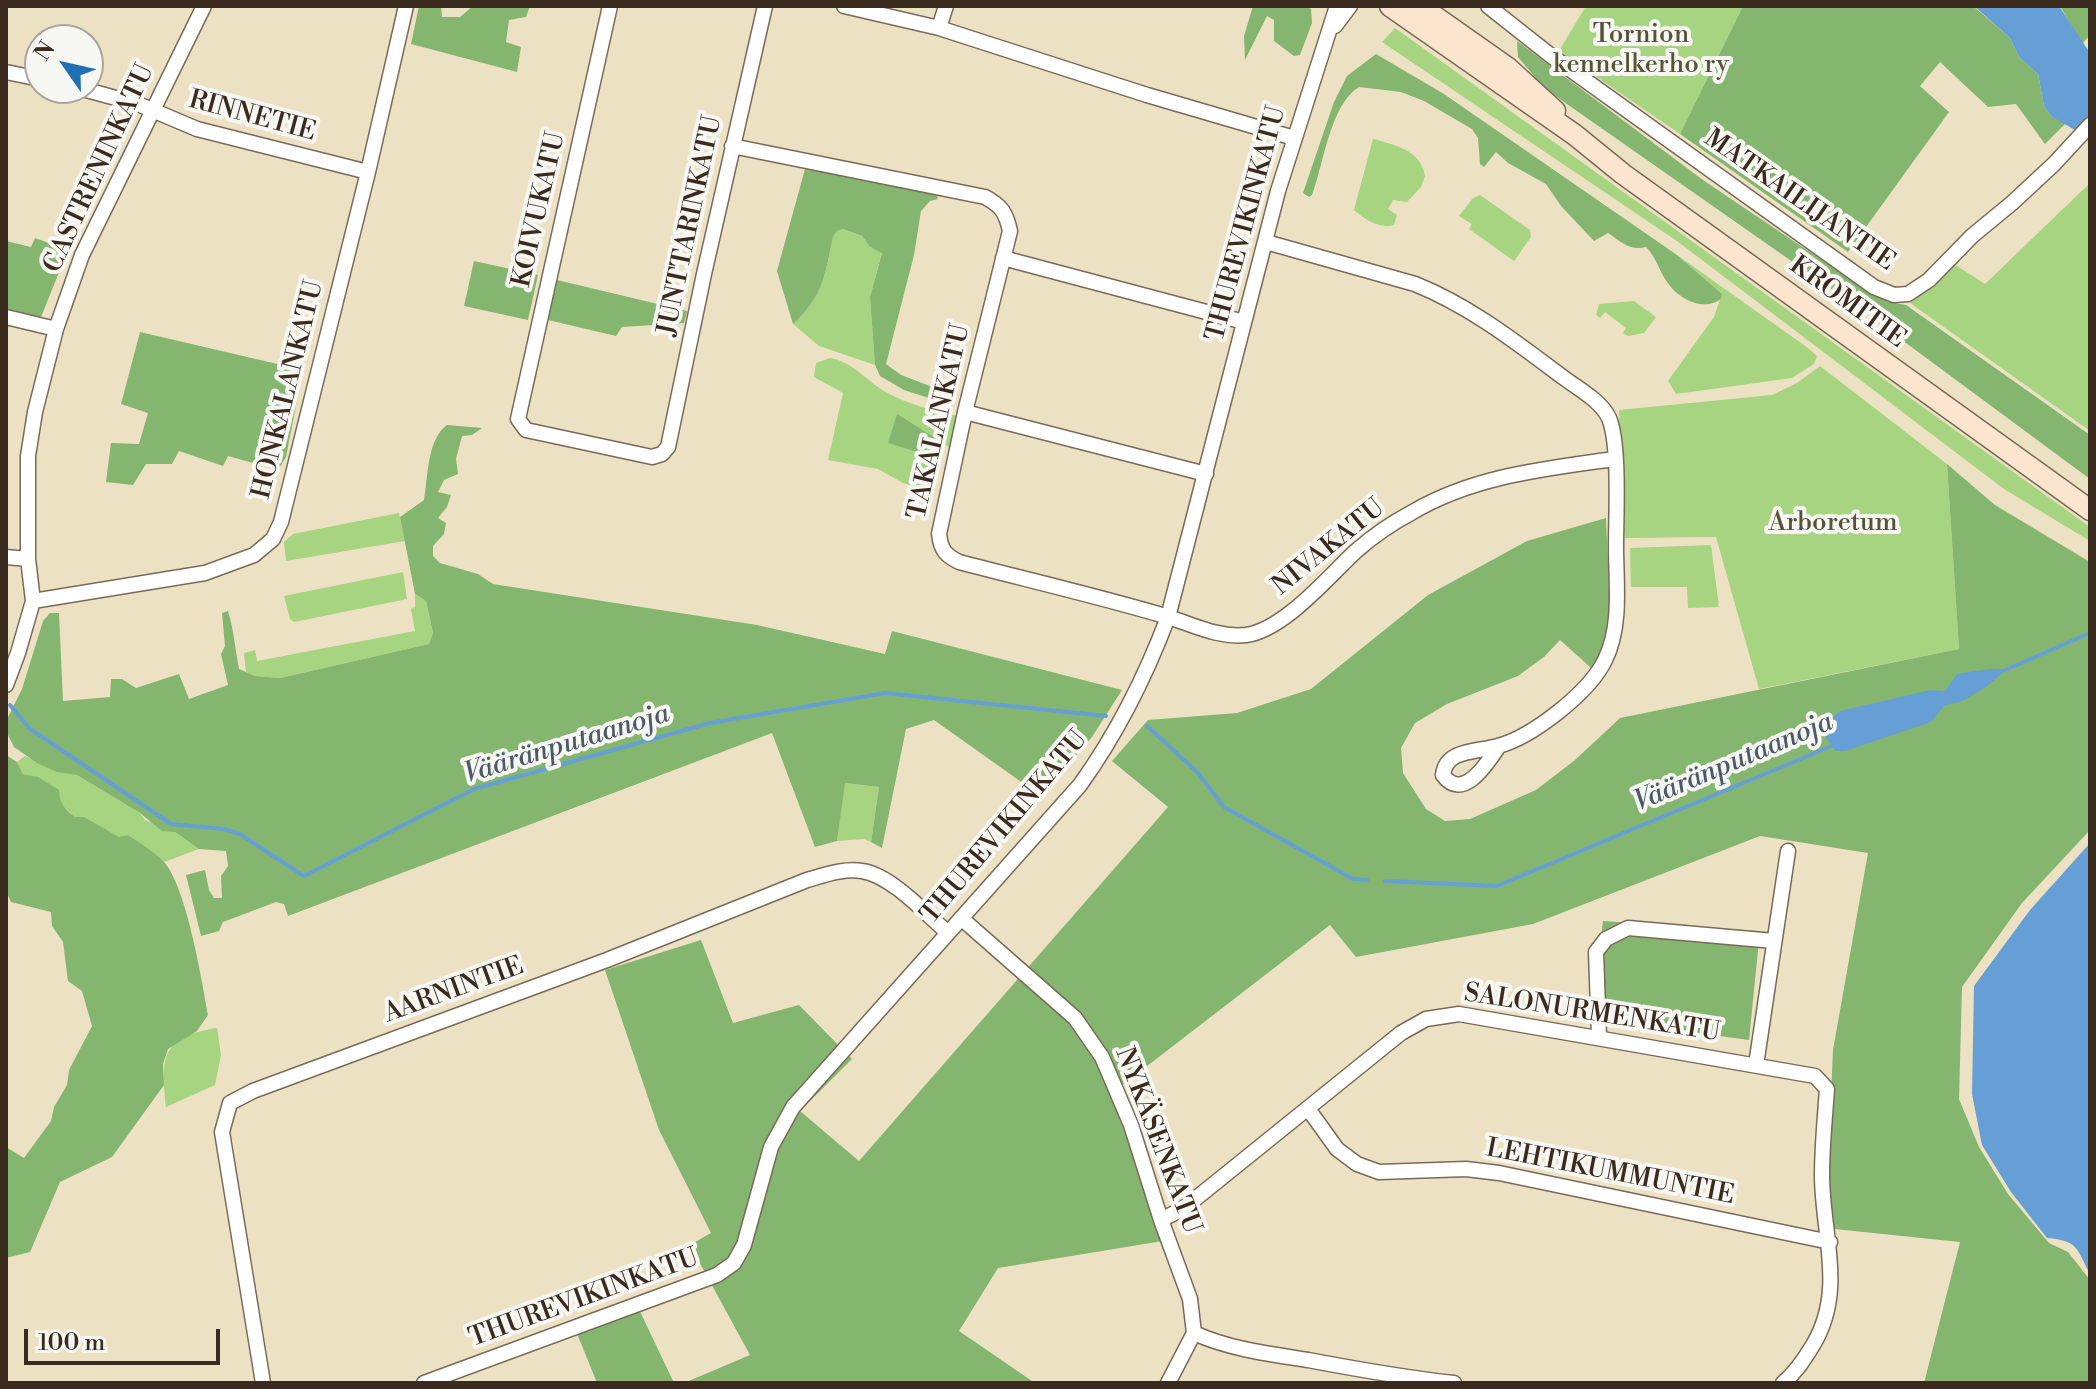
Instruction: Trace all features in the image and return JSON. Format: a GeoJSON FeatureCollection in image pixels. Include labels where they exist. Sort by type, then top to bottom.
{"type":"FeatureCollection","features":[{"type":"Feature","properties":{"kind":"main road","name":"KROMITIE"},"geometry":{"type":"LineString","coordinates":[[1390,6],[1575,135],[1623,174],[2090,510]]}},
{"type":"Feature","properties":{"kind":"main road","name":"KROMITIE"},"geometry":{"type":"LineString","coordinates":[[1420,6],[1508,68],[1550,105],[1575,135]]}},
{"type":"Feature","properties":{"kind":"street","name":"CASTRENINKATU"},"geometry":{"type":"LineString","coordinates":[[6,685],[33,601],[28,559],[30,434],[56,329],[82,255],[204,6]]}},
{"type":"Feature","properties":{"kind":"street","name":"HONKALANKATU"},"geometry":{"type":"LineString","coordinates":[[33,601],[205,573],[254,555],[273,539],[284,510],[406,6]]}},
{"type":"Feature","properties":{"kind":"street","name":"KOIVUKATU"},"geometry":{"type":"LineString","coordinates":[[610,6],[518,419],[526,430],[652,457],[662,454]]}},
{"type":"Feature","properties":{"kind":"street","name":"JUNTTARINKATU"},"geometry":{"type":"LineString","coordinates":[[662,454],[668,447],[765,6]]}},
{"type":"Feature","properties":{"kind":"street"},"geometry":{"type":"LineString","coordinates":[[844,6],[939,28],[1147,95],[1294,138]]}},
{"type":"Feature","properties":{"kind":"street"},"geometry":{"type":"LineString","coordinates":[[939,28],[946,6]]}},
{"type":"Feature","properties":{"kind":"street","name":"THUREVIKINKATU"},"geometry":{"type":"LineString","coordinates":[[424,1383],[717,1275],[734,1263],[744,1245],[771,1147],[793,1107],[1080,785],[1106,749],[1151,663],[1168,617],[1294,138],[1337,6]]}},
{"type":"Feature","properties":{"kind":"street","name":"THUREVIKINKATU"},"geometry":{"type":"LineString","coordinates":[[1319,58],[1335,24],[1350,6]]}},
{"type":"Feature","properties":{"kind":"street","name":"MATKAILIJANTIE"},"geometry":{"type":"LineString","coordinates":[[1488,6],[1550,55],[1874,287],[1894,295],[1908,294],[1929,280],[2090,125]]}},
{"type":"Feature","properties":{"kind":"street","name":"RINNETIE"},"geometry":{"type":"LineString","coordinates":[[104,96],[197,129],[368,172]]}},
{"type":"Feature","properties":{"kind":"street","name":"TAKALANKATU"},"geometry":{"type":"LineString","coordinates":[[732,146],[985,197],[999,204],[1007,214],[1010,231],[965,412],[939,534],[940,548],[959,562],[1168,617]]}},
{"type":"Feature","properties":{"kind":"street"},"geometry":{"type":"LineString","coordinates":[[1266,242],[1415,284],[1439,294],[1497,328],[1607,414],[1613,431],[1617,489],[1617,597],[1614,631],[1605,660],[1591,682],[1570,702],[1534,728],[1499,746]]}},
{"type":"Feature","properties":{"kind":"street"},"geometry":{"type":"LineString","coordinates":[[1003,258],[1244,322]]}},
{"type":"Feature","properties":{"kind":"street"},"geometry":{"type":"LineString","coordinates":[[6,317],[56,329]]}},
{"type":"Feature","properties":{"kind":"street"},"geometry":{"type":"LineString","coordinates":[[965,412],[1206,474]]}},
{"type":"Feature","properties":{"kind":"street","name":"NIVAKATU"},"geometry":{"type":"LineString","coordinates":[[1168,617],[1229,636],[1251,634],[1273,624],[1307,598],[1359,549],[1398,522],[1462,487],[1515,474],[1614,459]]}},
{"type":"Feature","properties":{"kind":"street"},"geometry":{"type":"LineString","coordinates":[[6,557],[28,559]]}},
{"type":"Feature","properties":{"kind":"street"},"geometry":{"type":"LineString","coordinates":[[1756,1065],[1788,851]]}},
{"type":"Feature","properties":{"kind":"street","name":"AARNINTIE"},"geometry":{"type":"LineString","coordinates":[[263,1383],[222,1132],[230,1103],[253,1091],[607,960],[807,880],[838,872],[865,871],[887,881],[948,933]]}},
{"type":"Feature","properties":{"kind":"street","name":"NYKÄSENKATU"},"geometry":{"type":"LineString","coordinates":[[961,918],[1075,1018],[1102,1057],[1131,1125],[1190,1299],[1194,1333]]}},
{"type":"Feature","properties":{"kind":"street"},"geometry":{"type":"LineString","coordinates":[[1599,1037],[1596,952],[1611,935],[1628,928],[1774,941]]}},
{"type":"Feature","properties":{"kind":"street","name":"SALONURMENKATU"},"geometry":{"type":"LineString","coordinates":[[1161,1220],[1184,1208],[1401,1033],[1426,1019],[1459,1014],[1815,1076],[1827,1089],[1822,1177],[1832,1274],[1829,1308],[1800,1367],[1783,1383]]}},
{"type":"Feature","properties":{"kind":"street","name":"LEHTIKUMMUNTIE"},"geometry":{"type":"LineString","coordinates":[[1309,1110],[1337,1149],[1357,1164],[1379,1172],[1466,1169],[1499,1173],[1830,1242]]}},
{"type":"Feature","properties":{"kind":"street"},"geometry":{"type":"LineString","coordinates":[[1168,1383],[1194,1333],[1215,1343],[1275,1355],[1454,1383]]}},
{"type":"Feature","properties":{"kind":"green space"},"geometry":{"type":"Polygon","coordinates":[[[419,6],[441,6],[442,17],[460,17],[473,6],[530,6],[526,17],[509,20],[506,42],[521,47],[517,72],[411,44],[419,6]]]}},
{"type":"Feature","properties":{"kind":"green space"},"geometry":{"type":"Polygon","coordinates":[[[1253,6],[1306,6],[1311,9],[1312,23],[1300,55],[1294,56],[1274,41],[1274,20],[1267,16],[1245,60],[1244,36],[1253,6]]]}},
{"type":"Feature","properties":{"kind":"green space","name":"Tornion kennelkerho ry"},"geometry":{"type":"Polygon","coordinates":[[[1586,6],[1743,6],[1680,134],[1559,51],[1586,6]]]}},
{"type":"Feature","properties":{"kind":"green space"},"geometry":{"type":"Polygon","coordinates":[[[1743,6],[1973,6],[2010,38],[2019,57],[2038,74],[2044,106],[2051,116],[2066,123],[2045,144],[2016,104],[1988,107],[1940,62],[1920,86],[1949,112],[1848,252],[1680,134],[1743,6]]]}},
{"type":"Feature","properties":{"kind":"green space"},"geometry":{"type":"Polygon","coordinates":[[[2060,6],[2090,6],[2090,35],[2082,44],[2060,6]]]}},
{"type":"Feature","properties":{"kind":"green space"},"geometry":{"type":"Polygon","coordinates":[[[1395,28],[2090,527],[2090,541],[2004,489],[1677,241],[1382,42],[1395,28]]]}},
{"type":"Feature","properties":{"kind":"green space"},"geometry":{"type":"Polygon","coordinates":[[[1517,41],[1703,180],[1869,292],[1888,302],[1906,305],[2090,435],[2090,479],[1860,309],[1544,88],[1518,57],[1517,41]]]}},
{"type":"Feature","properties":{"kind":"green space"},"geometry":{"type":"Polygon","coordinates":[[[1376,54],[1444,94],[1677,255],[1722,294],[1721,299],[1715,303],[1701,304],[1681,296],[1667,281],[1646,247],[1630,247],[1608,233],[1594,241],[1561,206],[1546,184],[1508,163],[1496,152],[1484,167],[1480,164],[1478,138],[1472,129],[1424,101],[1401,92],[1359,87],[1349,95],[1329,136],[1312,195],[1309,197],[1303,193],[1334,102],[1347,76],[1376,54]]]}},
{"type":"Feature","properties":{"kind":"green space"},"geometry":{"type":"Polygon","coordinates":[[[1373,139],[1406,150],[1423,167],[1425,176],[1421,187],[1407,202],[1393,200],[1388,209],[1397,215],[1394,225],[1377,224],[1354,210],[1373,139]]]}},
{"type":"Feature","properties":{"kind":"green space"},"geometry":{"type":"Polygon","coordinates":[[[805,169],[936,192],[938,199],[930,201],[921,211],[914,255],[886,364],[901,375],[943,391],[938,401],[904,390],[880,376],[875,365],[870,297],[882,253],[870,247],[862,236],[843,229],[837,231],[817,295],[793,324],[777,271],[805,169]]]}},
{"type":"Feature","properties":{"kind":"green space"},"geometry":{"type":"Polygon","coordinates":[[[2090,183],[2090,431],[1910,303],[1954,264],[1985,284],[2090,183]]]}},
{"type":"Feature","properties":{"kind":"green space"},"geometry":{"type":"Polygon","coordinates":[[[1480,195],[1530,230],[1531,237],[1514,261],[1469,229],[1472,224],[1459,216],[1472,199],[1480,195]]]}},
{"type":"Feature","properties":{"kind":"green space"},"geometry":{"type":"Polygon","coordinates":[[[843,229],[862,236],[870,247],[882,252],[870,297],[875,365],[819,346],[793,324],[817,295],[833,237],[843,229]]]}},
{"type":"Feature","properties":{"kind":"green space"},"geometry":{"type":"Polygon","coordinates":[[[35,238],[68,250],[41,317],[6,309],[6,241],[31,247],[35,238]]]}},
{"type":"Feature","properties":{"kind":"green space"},"geometry":{"type":"Polygon","coordinates":[[[1677,255],[1808,348],[1817,356],[1814,364],[1792,378],[1676,394],[1668,381],[1714,317],[1722,294],[1677,255]]]}},
{"type":"Feature","properties":{"kind":"green space"},"geometry":{"type":"Polygon","coordinates":[[[474,261],[538,275],[528,320],[464,306],[474,261]]]}},
{"type":"Feature","properties":{"kind":"green space"},"geometry":{"type":"Polygon","coordinates":[[[557,280],[687,311],[684,323],[622,327],[616,336],[548,320],[557,280]]]}},
{"type":"Feature","properties":{"kind":"green space"},"geometry":{"type":"Polygon","coordinates":[[[1634,301],[1656,317],[1644,333],[1628,336],[1623,333],[1626,328],[1605,312],[1600,318],[1596,315],[1599,304],[1634,301]]]}},
{"type":"Feature","properties":{"kind":"green space"},"geometry":{"type":"Polygon","coordinates":[[[140,332],[303,370],[286,457],[278,470],[228,456],[223,466],[179,451],[172,464],[146,464],[133,485],[106,482],[111,443],[139,444],[148,413],[121,404],[140,332]]]}},
{"type":"Feature","properties":{"kind":"green space"},"geometry":{"type":"Polygon","coordinates":[[[830,358],[852,367],[892,396],[957,416],[950,448],[897,415],[889,443],[936,458],[928,490],[903,483],[878,469],[828,460],[843,393],[814,377],[816,363],[830,358]]]}},
{"type":"Feature","properties":{"kind":"green space","name":"Arboretum"},"geometry":{"type":"Polygon","coordinates":[[[1820,366],[1947,464],[1959,649],[1759,689],[1716,537],[1623,538],[1619,410],[1772,395],[1797,383],[1820,366]]]}},
{"type":"Feature","properties":{"kind":"green space"},"geometry":{"type":"Polygon","coordinates":[[[897,414],[943,443],[936,458],[888,443],[897,414]]]}},
{"type":"Feature","properties":{"kind":"green space"},"geometry":{"type":"Polygon","coordinates":[[[447,425],[482,428],[472,435],[462,436],[456,459],[458,474],[444,480],[438,492],[451,495],[447,507],[438,518],[446,523],[444,534],[433,546],[433,556],[440,563],[478,574],[493,584],[757,625],[885,654],[892,631],[1122,690],[1092,737],[1041,796],[934,720],[906,729],[882,848],[871,842],[879,787],[845,783],[837,841],[815,847],[772,733],[288,916],[284,904],[276,902],[223,922],[219,931],[201,936],[186,875],[205,870],[209,890],[214,898],[222,898],[221,876],[228,866],[226,851],[199,849],[175,832],[162,831],[140,813],[77,775],[57,772],[14,747],[6,731],[6,721],[22,689],[43,621],[50,613],[59,613],[63,701],[110,697],[111,679],[122,679],[136,688],[179,674],[189,699],[228,685],[221,654],[225,646],[222,613],[228,611],[239,669],[255,676],[280,678],[429,644],[433,633],[426,601],[415,594],[400,517],[424,500],[432,449],[440,431],[447,425]]]}},
{"type":"Feature","properties":{"kind":"green space"},"geometry":{"type":"Polygon","coordinates":[[[1947,464],[1995,505],[2090,562],[2090,830],[2022,903],[1962,987],[1959,1099],[1979,1147],[2008,1194],[2049,1243],[2068,1252],[2090,1280],[2090,1383],[1924,1383],[1960,1242],[1825,1228],[1833,1050],[1868,853],[1760,836],[1533,924],[1356,957],[1330,925],[1116,1090],[1169,1240],[998,1268],[959,1331],[1035,1383],[684,1383],[750,1355],[690,1245],[711,1233],[659,1130],[605,970],[701,940],[733,1023],[799,1005],[852,1059],[800,1111],[859,1161],[1168,807],[1112,761],[1148,720],[1237,713],[1311,689],[1428,595],[1527,541],[1606,518],[1609,589],[1622,591],[1599,675],[1560,640],[1544,657],[1518,676],[1447,704],[1415,723],[1401,748],[1403,773],[1426,809],[1445,821],[1470,819],[1536,790],[1575,760],[1620,718],[1959,649],[1947,464]]]}},
{"type":"Feature","properties":{"kind":"green space"},"geometry":{"type":"Polygon","coordinates":[[[399,513],[405,541],[286,561],[284,542],[293,534],[399,513]]]}},
{"type":"Feature","properties":{"kind":"green space"},"geometry":{"type":"Polygon","coordinates":[[[1711,545],[1719,607],[1688,608],[1687,587],[1631,587],[1630,548],[1711,545]]]}},
{"type":"Feature","properties":{"kind":"green space"},"geometry":{"type":"Polygon","coordinates":[[[403,572],[407,599],[294,622],[290,619],[284,596],[403,572]]]}},
{"type":"Feature","properties":{"kind":"green space"},"geometry":{"type":"Polygon","coordinates":[[[415,594],[426,601],[433,634],[429,644],[280,678],[246,672],[244,653],[255,650],[257,661],[415,631],[411,609],[415,607],[415,594]]]}},
{"type":"Feature","properties":{"kind":"green space"},"geometry":{"type":"Polygon","coordinates":[[[6,755],[17,762],[23,774],[38,777],[59,790],[63,805],[75,817],[84,817],[119,837],[128,835],[163,861],[179,890],[186,911],[208,1015],[197,1031],[168,1049],[163,1064],[164,1085],[112,1157],[60,1182],[30,1252],[6,1258],[6,1147],[24,1158],[51,1121],[54,1107],[67,1085],[69,1070],[92,1026],[82,991],[68,981],[63,942],[52,926],[51,912],[11,902],[6,891],[6,755]]]}},
{"type":"Feature","properties":{"kind":"green space"},"geometry":{"type":"Polygon","coordinates":[[[25,756],[57,771],[77,775],[140,813],[145,820],[175,832],[199,849],[164,862],[128,835],[119,838],[84,817],[75,817],[48,786],[23,774],[17,762],[25,756]]]}},
{"type":"Feature","properties":{"kind":"green space"},"geometry":{"type":"Polygon","coordinates":[[[844,783],[879,787],[871,842],[864,839],[837,841],[844,783]]]}},
{"type":"Feature","properties":{"kind":"green space"},"geometry":{"type":"Polygon","coordinates":[[[1603,921],[1760,931],[1749,1040],[1591,1019],[1603,921]]]}},
{"type":"Feature","properties":{"kind":"green space"},"geometry":{"type":"Polygon","coordinates":[[[217,1028],[221,1055],[215,1085],[166,1107],[164,1074],[169,1052],[185,1037],[217,1028]]]}},
{"type":"Feature","properties":{"kind":"green space"},"geometry":{"type":"Polygon","coordinates":[[[636,1303],[674,1383],[597,1383],[574,1326],[636,1303]]]}},
{"type":"Feature","properties":{"kind":"water"},"geometry":{"type":"Polygon","coordinates":[[[1974,6],[2059,6],[2090,53],[2090,139],[2051,116],[2044,106],[2038,74],[2019,57],[2010,38],[1974,6]]]}},
{"type":"Feature","properties":{"kind":"water"},"geometry":{"type":"Polygon","coordinates":[[[2007,669],[1986,687],[1962,701],[1944,706],[1931,722],[1845,751],[1836,751],[1825,736],[1825,724],[1840,711],[1931,690],[1945,691],[1957,674],[2007,669]]]}},
{"type":"Feature","properties":{"kind":"water"},"geometry":{"type":"Polygon","coordinates":[[[2090,843],[2090,1274],[2075,1247],[2065,1241],[2047,1238],[2011,1192],[1982,1145],[1972,1094],[1974,986],[2030,910],[2090,843]]]}},
{"type":"Feature","properties":{"kind":"waterway","name":"Vääränputaanoja"},"geometry":{"type":"LineString","coordinates":[[2003,671],[2090,633]]}},
{"type":"Feature","properties":{"kind":"waterway","name":"Vääränputaanoja"},"geometry":{"type":"LineString","coordinates":[[10,705],[29,728],[171,824],[224,829],[240,834],[304,876],[474,789],[710,723],[885,693],[1106,716]]}},
{"type":"Feature","properties":{"kind":"waterway","name":"Vääränputaanoja"},"geometry":{"type":"LineString","coordinates":[[1147,726],[1197,772],[1224,807],[1353,879],[1367,880]]}},
{"type":"Feature","properties":{"kind":"waterway","name":"Vääränputaanoja"},"geometry":{"type":"LineString","coordinates":[[1385,881],[1497,886],[1834,745]]}}]}
